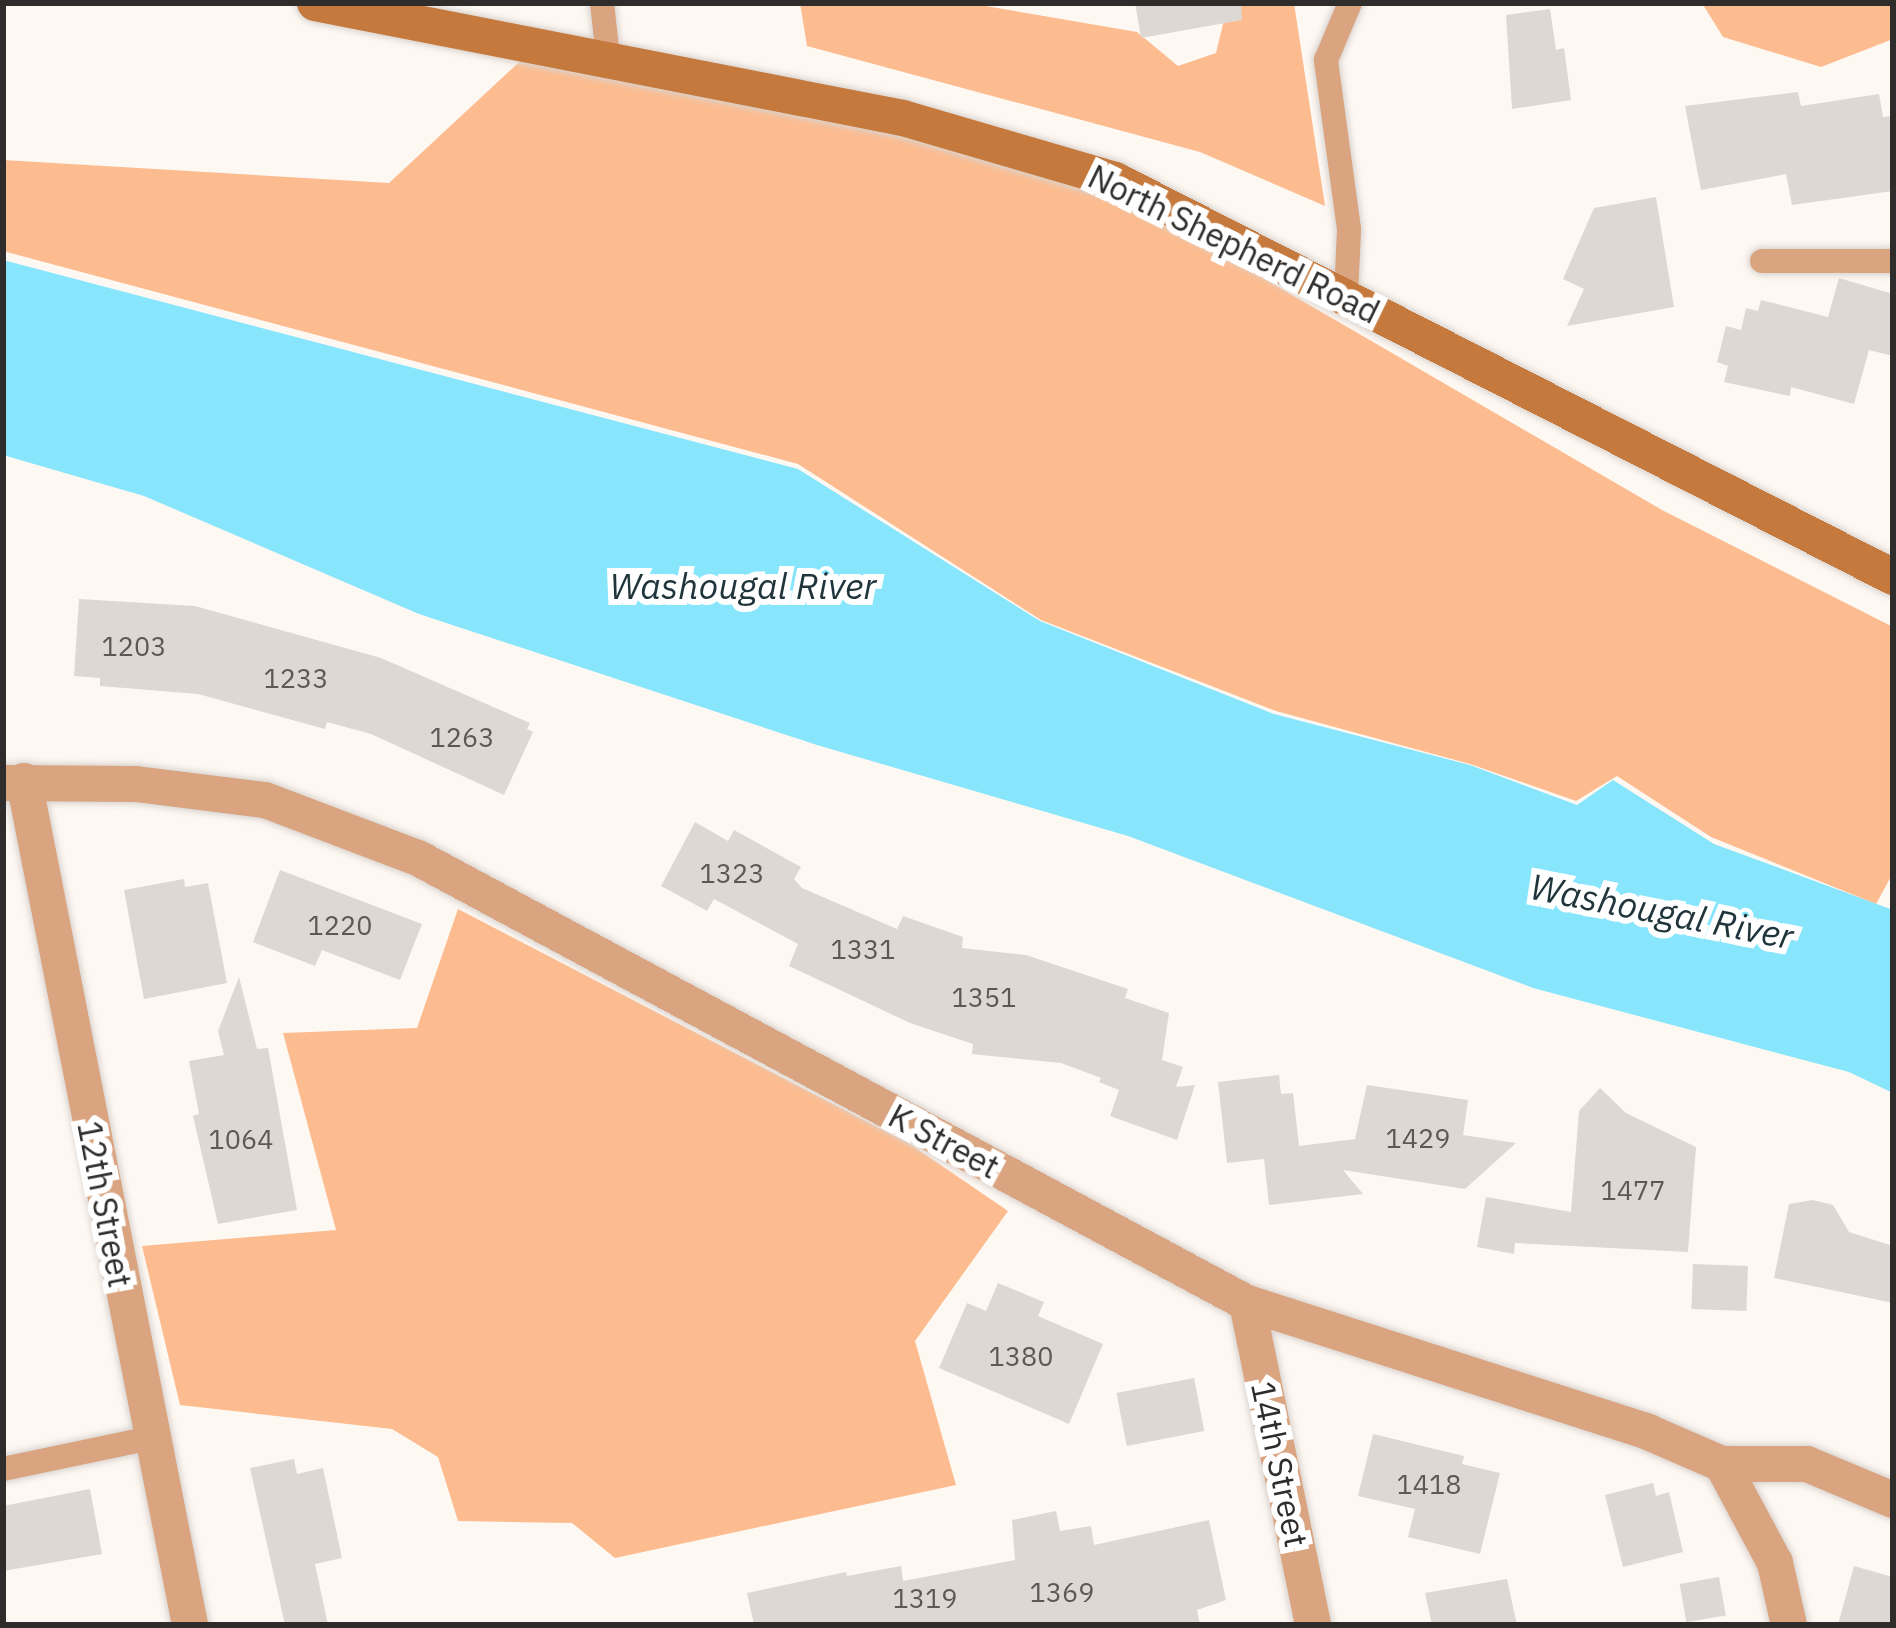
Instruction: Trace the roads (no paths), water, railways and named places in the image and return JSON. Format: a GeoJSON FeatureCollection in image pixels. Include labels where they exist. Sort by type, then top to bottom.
{"type":"FeatureCollection","features":[{"type":"Feature","properties":{"kind":"street","name":"North Shepherd Road"},"geometry":{"type":"LineString","coordinates":[[315,3],[903,118],[1115,180],[1893,577]]}},
{"type":"Feature","properties":{"kind":"street","name":"K Street"},"geometry":{"type":"LineString","coordinates":[[14,782],[136,784],[265,800],[418,858],[1247,1303],[1648,1432],[1722,1464],[1807,1464],[1893,1500]]}},
{"type":"Feature","properties":{"kind":"street","name":"12th Street"},"geometry":{"type":"LineString","coordinates":[[14,782],[190,1625]]}},
{"type":"Feature","properties":{"kind":"street","name":"14th Street"},"geometry":{"type":"LineString","coordinates":[[1247,1303],[1313,1625]]}},
{"type":"Feature","properties":{"kind":"street"},"geometry":{"type":"LineString","coordinates":[[1722,1464],[1775,1563],[1789,1625]]}},
{"type":"Feature","properties":{"kind":"lane"},"geometry":{"type":"LineString","coordinates":[[602,3],[608,57]]}},
{"type":"Feature","properties":{"kind":"lane"},"geometry":{"type":"LineString","coordinates":[[1346,296],[1348,229],[1326,60],[1349,3]]}},
{"type":"Feature","properties":{"kind":"lane"},"geometry":{"type":"LineString","coordinates":[[1762,261],[1893,261]]}},
{"type":"Feature","properties":{"kind":"lane"},"geometry":{"type":"LineString","coordinates":[[3,1469],[151,1438]]}},
{"type":"Feature","properties":{"kind":"water","name":"Washougal River"},"geometry":{"type":"Polygon","coordinates":[[[3,260],[798,469],[1040,621],[1274,714],[1470,765],[1577,805],[1613,780],[1714,844],[1893,910],[1893,1093],[1849,1072],[1533,988],[1128,836],[817,745],[419,614],[144,496],[3,455],[3,260]]]}}]}
